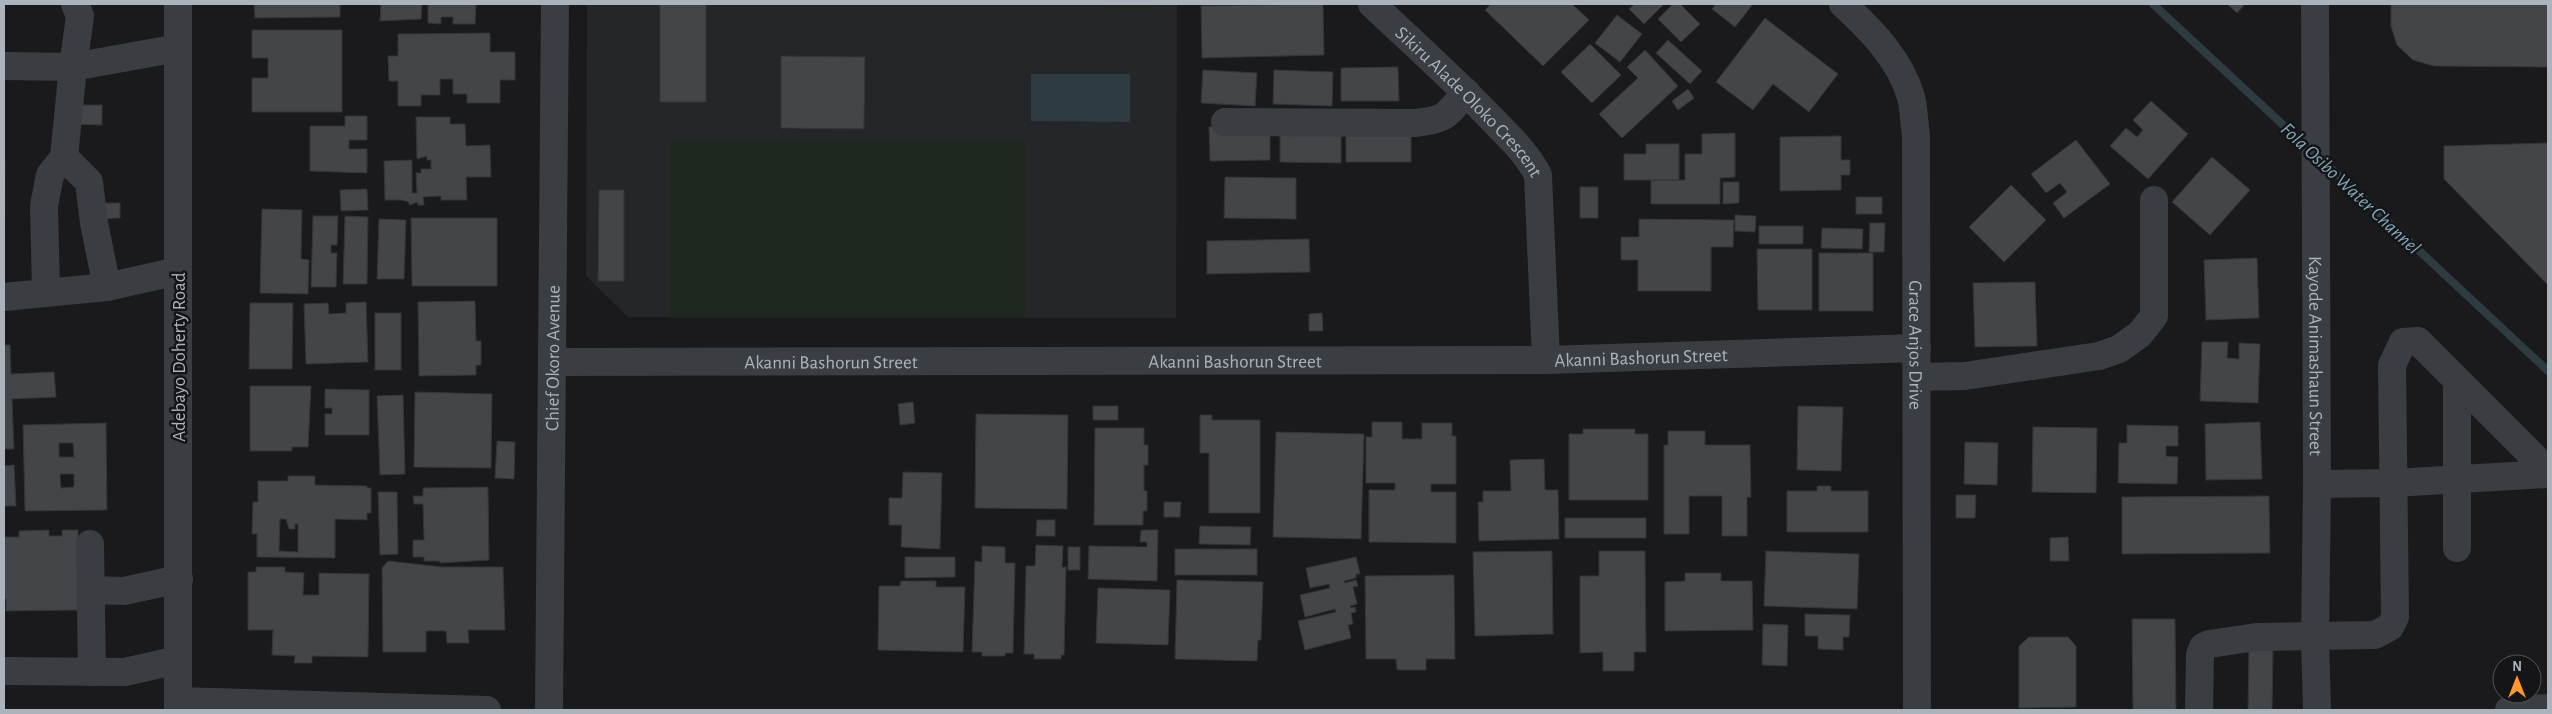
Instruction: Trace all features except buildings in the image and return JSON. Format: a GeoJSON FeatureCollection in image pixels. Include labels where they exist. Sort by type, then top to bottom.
{"type":"FeatureCollection","features":[{"type":"Feature","properties":{"kind":"street"},"geometry":{"type":"LineString","coordinates":[[46,291],[44,206],[50,175],[64,157],[80,16],[75,4]]}},
{"type":"Feature","properties":{"kind":"street","name":"Adebayo Doherty Road"},"geometry":{"type":"LineString","coordinates":[[178,4],[178,706]]}},
{"type":"Feature","properties":{"kind":"street","name":"Chief Okoro Avenue"},"geometry":{"type":"LineString","coordinates":[[549,710],[555,4]]}},
{"type":"Feature","properties":{"kind":"street","name":"Sikiru Alade Oloko Crescent"},"geometry":{"type":"LineString","coordinates":[[1372,4],[1466,92],[1528,157],[1538,175],[1546,360]]}},
{"type":"Feature","properties":{"kind":"street","name":"Grace Anjos Drive"},"geometry":{"type":"LineString","coordinates":[[1844,4],[1871,30],[1895,61],[1910,97],[1916,135],[1917,710]]}},
{"type":"Feature","properties":{"kind":"street","name":"Kayode Animashaun Street"},"geometry":{"type":"LineString","coordinates":[[2315,4],[2314,205],[2317,484],[2315,638],[2317,710]]}},
{"type":"Feature","properties":{"kind":"street"},"geometry":{"type":"LineString","coordinates":[[4,66],[73,67],[178,48]]}},
{"type":"Feature","properties":{"kind":"street"},"geometry":{"type":"LineString","coordinates":[[1225,122],[1414,123],[1436,120],[1446,115],[1466,92]]}},
{"type":"Feature","properties":{"kind":"street"},"geometry":{"type":"LineString","coordinates":[[64,157],[90,182],[94,224],[107,287]]}},
{"type":"Feature","properties":{"kind":"street"},"geometry":{"type":"LineString","coordinates":[[1917,377],[1965,376],[2100,356],[2119,349],[2140,334],[2154,316],[2154,200]]}},
{"type":"Feature","properties":{"kind":"street"},"geometry":{"type":"LineString","coordinates":[[4,297],[46,291],[107,287],[178,271]]}},
{"type":"Feature","properties":{"kind":"street"},"geometry":{"type":"LineString","coordinates":[[2199,710],[2200,655],[2203,646],[2257,637],[2315,638],[2375,635],[2390,627],[2394,617],[2396,571],[2392,366],[2403,342],[2418,341],[2548,472]]}},
{"type":"Feature","properties":{"kind":"street","name":"Akanni Bashorun Street"},"geometry":{"type":"LineString","coordinates":[[553,362],[1546,360],[1917,348]]}},
{"type":"Feature","properties":{"kind":"street"},"geometry":{"type":"LineString","coordinates":[[2457,382],[2457,548]]}},
{"type":"Feature","properties":{"kind":"street"},"geometry":{"type":"LineString","coordinates":[[2317,484],[2458,480],[2548,472]]}},
{"type":"Feature","properties":{"kind":"street"},"geometry":{"type":"LineString","coordinates":[[90,544],[92,672]]}},
{"type":"Feature","properties":{"kind":"street"},"geometry":{"type":"LineString","coordinates":[[91,590],[124,590],[178,579]]}},
{"type":"Feature","properties":{"kind":"street"},"geometry":{"type":"LineString","coordinates":[[4,671],[125,672],[178,660]]}},
{"type":"Feature","properties":{"kind":"street"},"geometry":{"type":"LineString","coordinates":[[178,706],[487,710]]}},
{"type":"Feature","properties":{"kind":"street"},"geometry":{"type":"LineString","coordinates":[[2509,710],[2548,708]]}},
{"type":"Feature","properties":{"kind":"shaded area"},"geometry":{"type":"Polygon","coordinates":[[[587,4],[1177,4],[1176,318],[628,317],[586,276],[587,4]]]}},
{"type":"Feature","properties":{"kind":"shaded area"},"geometry":{"type":"Polygon","coordinates":[[[1105,4],[1151,4],[1151,8],[1105,8],[1105,4]]]}},
{"type":"Feature","properties":{"kind":"shaded area"},"geometry":{"type":"Polygon","coordinates":[[[1031,74],[1130,74],[1130,122],[1031,121],[1031,74]]]}},
{"type":"Feature","properties":{"kind":"shaded area"},"geometry":{"type":"Polygon","coordinates":[[[670,141],[1026,141],[1025,318],[670,318],[670,141]]]}},
{"type":"Feature","properties":{"kind":"waterway","name":"Fola Osibo Water Channel"},"geometry":{"type":"LineString","coordinates":[[2153,4],[2309,149]]}},
{"type":"Feature","properties":{"kind":"waterway","name":"Fola Osibo Water Channel"},"geometry":{"type":"LineString","coordinates":[[2323,161],[2548,371]]}}]}
